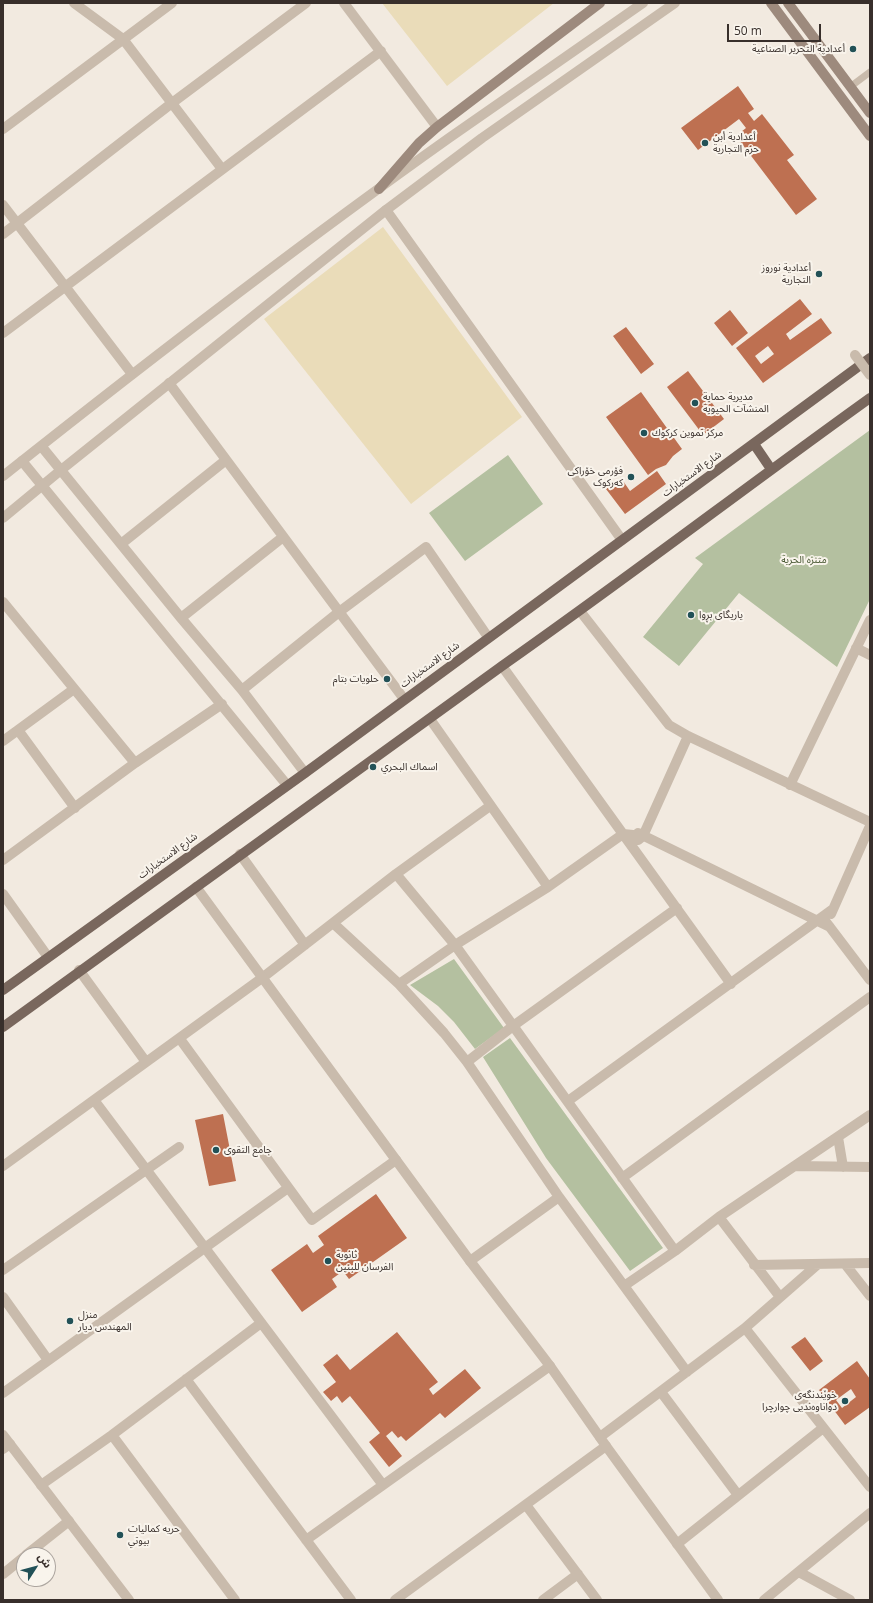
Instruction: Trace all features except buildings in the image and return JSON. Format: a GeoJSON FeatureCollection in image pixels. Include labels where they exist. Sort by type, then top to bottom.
{"type":"FeatureCollection","features":[{"type":"Feature","properties":{"kind":"main road"},"geometry":{"type":"LineString","coordinates":[[379,189],[419,143],[437,127],[600,3]]}},
{"type":"Feature","properties":{"kind":"main road"},"geometry":{"type":"LineString","coordinates":[[771,3],[870,136]]}},
{"type":"Feature","properties":{"kind":"main road"},"geometry":{"type":"LineString","coordinates":[[788,3],[870,113]]}},
{"type":"Feature","properties":{"kind":"main road","name":"شارع الاستخبارات"},"geometry":{"type":"LineString","coordinates":[[3,990],[305,772],[870,358]]}},
{"type":"Feature","properties":{"kind":"main road"},"geometry":{"type":"LineString","coordinates":[[3,1026],[240,854],[580,611],[771,469],[870,398]]}},
{"type":"Feature","properties":{"kind":"main road"},"geometry":{"type":"LineString","coordinates":[[754,444],[771,469]]}},
{"type":"Feature","properties":{"kind":"street"},"geometry":{"type":"LineString","coordinates":[[74,3],[123,39],[222,169]]}},
{"type":"Feature","properties":{"kind":"street"},"geometry":{"type":"LineString","coordinates":[[3,129],[172,3]]}},
{"type":"Feature","properties":{"kind":"street"},"geometry":{"type":"LineString","coordinates":[[3,234],[172,103],[306,3]]}},
{"type":"Feature","properties":{"kind":"street"},"geometry":{"type":"LineString","coordinates":[[344,3],[437,127]]}},
{"type":"Feature","properties":{"kind":"street"},"geometry":{"type":"LineString","coordinates":[[3,476],[42,447],[132,374],[379,189],[643,3]]}},
{"type":"Feature","properties":{"kind":"street"},"geometry":{"type":"LineString","coordinates":[[3,518],[386,210],[482,138],[676,3]]}},
{"type":"Feature","properties":{"kind":"street"},"geometry":{"type":"LineString","coordinates":[[3,333],[380,51]]}},
{"type":"Feature","properties":{"kind":"street"},"geometry":{"type":"LineString","coordinates":[[3,205],[132,374]]}},
{"type":"Feature","properties":{"kind":"street"},"geometry":{"type":"LineString","coordinates":[[386,210],[622,540]]}},
{"type":"Feature","properties":{"kind":"street"},"geometry":{"type":"LineString","coordinates":[[855,356],[870,376]]}},
{"type":"Feature","properties":{"kind":"street"},"geometry":{"type":"LineString","coordinates":[[169,384],[404,699]]}},
{"type":"Feature","properties":{"kind":"street"},"geometry":{"type":"LineString","coordinates":[[42,447],[181,618],[242,690],[305,772]]}},
{"type":"Feature","properties":{"kind":"street"},"geometry":{"type":"LineString","coordinates":[[121,544],[226,460]]}},
{"type":"Feature","properties":{"kind":"street"},"geometry":{"type":"LineString","coordinates":[[22,461],[41,486],[222,704],[286,785]]}},
{"type":"Feature","properties":{"kind":"street"},"geometry":{"type":"LineString","coordinates":[[181,618],[283,537]]}},
{"type":"Feature","properties":{"kind":"street"},"geometry":{"type":"LineString","coordinates":[[242,690],[339,612],[426,547],[488,637]]}},
{"type":"Feature","properties":{"kind":"street"},"geometry":{"type":"LineString","coordinates":[[3,602],[135,763]]}},
{"type":"Feature","properties":{"kind":"street"},"geometry":{"type":"LineString","coordinates":[[580,611],[669,725],[688,736],[870,822]]}},
{"type":"Feature","properties":{"kind":"street"},"geometry":{"type":"LineString","coordinates":[[790,785],[870,620]]}},
{"type":"Feature","properties":{"kind":"street"},"geometry":{"type":"LineString","coordinates":[[856,648],[870,655]]}},
{"type":"Feature","properties":{"kind":"street"},"geometry":{"type":"LineString","coordinates":[[502,666],[731,984]]}},
{"type":"Feature","properties":{"kind":"street"},"geometry":{"type":"LineString","coordinates":[[3,741],[74,689]]}},
{"type":"Feature","properties":{"kind":"street"},"geometry":{"type":"LineString","coordinates":[[3,860],[135,763],[222,704]]}},
{"type":"Feature","properties":{"kind":"street"},"geometry":{"type":"LineString","coordinates":[[430,719],[548,887]]}},
{"type":"Feature","properties":{"kind":"street"},"geometry":{"type":"LineString","coordinates":[[18,730],[75,808]]}},
{"type":"Feature","properties":{"kind":"street"},"geometry":{"type":"LineString","coordinates":[[631,845],[643,836],[688,736]]}},
{"type":"Feature","properties":{"kind":"street"},"geometry":{"type":"LineString","coordinates":[[3,1166],[180,1039],[334,923],[396,874],[490,806]]}},
{"type":"Feature","properties":{"kind":"street"},"geometry":{"type":"LineString","coordinates":[[614,822],[824,922],[870,980]]}},
{"type":"Feature","properties":{"kind":"street"},"geometry":{"type":"LineString","coordinates":[[568,1101],[731,984],[824,922],[833,909],[870,826]]}},
{"type":"Feature","properties":{"kind":"street"},"geometry":{"type":"LineString","coordinates":[[399,984],[455,945],[548,887],[623,834],[643,836]]}},
{"type":"Feature","properties":{"kind":"street"},"geometry":{"type":"LineString","coordinates":[[240,854],[305,945]]}},
{"type":"Feature","properties":{"kind":"street"},"geometry":{"type":"LineString","coordinates":[[396,874],[455,945],[675,1251]]}},
{"type":"Feature","properties":{"kind":"street"},"geometry":{"type":"LineString","coordinates":[[196,887],[470,1261],[550,1366],[718,1600]]}},
{"type":"Feature","properties":{"kind":"street"},"geometry":{"type":"LineString","coordinates":[[3,894],[48,957]]}},
{"type":"Feature","properties":{"kind":"street"},"geometry":{"type":"LineString","coordinates":[[467,1062],[676,908]]}},
{"type":"Feature","properties":{"kind":"street"},"geometry":{"type":"LineString","coordinates":[[334,923],[399,984],[444,1033],[467,1062],[559,1197],[687,1372]]}},
{"type":"Feature","properties":{"kind":"street"},"geometry":{"type":"LineString","coordinates":[[79,970],[146,1062]]}},
{"type":"Feature","properties":{"kind":"street"},"geometry":{"type":"LineString","coordinates":[[622,1178],[870,998]]}},
{"type":"Feature","properties":{"kind":"street"},"geometry":{"type":"LineString","coordinates":[[180,1039],[312,1220],[396,1160]]}},
{"type":"Feature","properties":{"kind":"street"},"geometry":{"type":"LineString","coordinates":[[94,1100],[383,1485]]}},
{"type":"Feature","properties":{"kind":"street"},"geometry":{"type":"LineString","coordinates":[[624,1286],[675,1251],[719,1217],[796,1166],[870,1114]]}},
{"type":"Feature","properties":{"kind":"street"},"geometry":{"type":"LineString","coordinates":[[838,1137],[843,1167]]}},
{"type":"Feature","properties":{"kind":"street"},"geometry":{"type":"LineString","coordinates":[[3,1270],[179,1147]]}},
{"type":"Feature","properties":{"kind":"street"},"geometry":{"type":"LineString","coordinates":[[796,1166],[870,1167]]}},
{"type":"Feature","properties":{"kind":"street"},"geometry":{"type":"LineString","coordinates":[[3,1393],[288,1188]]}},
{"type":"Feature","properties":{"kind":"street"},"geometry":{"type":"LineString","coordinates":[[470,1261],[559,1197]]}},
{"type":"Feature","properties":{"kind":"street"},"geometry":{"type":"LineString","coordinates":[[719,1217],[780,1298]]}},
{"type":"Feature","properties":{"kind":"street"},"geometry":{"type":"LineString","coordinates":[[754,1265],[870,1263]]}},
{"type":"Feature","properties":{"kind":"street"},"geometry":{"type":"LineString","coordinates":[[845,1264],[870,1296]]}},
{"type":"Feature","properties":{"kind":"street"},"geometry":{"type":"LineString","coordinates":[[600,1437],[745,1328],[817,1265]]}},
{"type":"Feature","properties":{"kind":"street"},"geometry":{"type":"LineString","coordinates":[[3,1297],[48,1360]]}},
{"type":"Feature","properties":{"kind":"street"},"geometry":{"type":"LineString","coordinates":[[41,1485],[112,1435],[261,1323]]}},
{"type":"Feature","properties":{"kind":"street"},"geometry":{"type":"LineString","coordinates":[[745,1328],[870,1487]]}},
{"type":"Feature","properties":{"kind":"street"},"geometry":{"type":"LineString","coordinates":[[306,1540],[550,1366]]}},
{"type":"Feature","properties":{"kind":"street"},"geometry":{"type":"LineString","coordinates":[[186,1379],[351,1600]]}},
{"type":"Feature","properties":{"kind":"street"},"geometry":{"type":"LineString","coordinates":[[661,1392],[738,1495]]}},
{"type":"Feature","properties":{"kind":"street"},"geometry":{"type":"LineString","coordinates":[[677,1544],[823,1428]]}},
{"type":"Feature","properties":{"kind":"street"},"geometry":{"type":"LineString","coordinates":[[3,1435],[6,1446],[41,1485],[70,1521],[129,1600]]}},
{"type":"Feature","properties":{"kind":"street"},"geometry":{"type":"LineString","coordinates":[[112,1435],[235,1600]]}},
{"type":"Feature","properties":{"kind":"street"},"geometry":{"type":"LineString","coordinates":[[395,1600],[606,1446]]}},
{"type":"Feature","properties":{"kind":"street"},"geometry":{"type":"LineString","coordinates":[[526,1504],[597,1600]]}},
{"type":"Feature","properties":{"kind":"street"},"geometry":{"type":"LineString","coordinates":[[764,1600],[870,1513]]}},
{"type":"Feature","properties":{"kind":"street"},"geometry":{"type":"LineString","coordinates":[[36,1547],[70,1521]]}},
{"type":"Feature","properties":{"kind":"street"},"geometry":{"type":"LineString","coordinates":[[3,1574],[16,1563]]}},
{"type":"Feature","properties":{"kind":"street"},"geometry":{"type":"LineString","coordinates":[[799,1572],[850,1600]]}},
{"type":"Feature","properties":{"kind":"street"},"geometry":{"type":"LineString","coordinates":[[543,1600],[578,1574]]}},
{"type":"Feature","properties":{"kind":"lane"},"geometry":{"type":"LineString","coordinates":[[850,87],[870,72]]}},
{"type":"Feature","properties":{"kind":"green space","name":"متنزه الحرية"},"geometry":{"type":"Polygon","coordinates":[[[870,430],[870,599],[837,667],[739,593],[679,666],[643,637],[703,564],[695,558],[870,430]]]}},
{"type":"Feature","properties":{"kind":"green space"},"geometry":{"type":"Polygon","coordinates":[[[508,455],[543,504],[465,561],[429,513],[508,455]]]}},
{"type":"Feature","properties":{"kind":"green space"},"geometry":{"type":"Polygon","coordinates":[[[454,959],[504,1028],[475,1049],[454,1022],[438,1006],[410,985],[454,959]]]}},
{"type":"Feature","properties":{"kind":"green space"},"geometry":{"type":"Polygon","coordinates":[[[510,1038],[663,1248],[630,1271],[546,1158],[483,1057],[510,1038]]]}},
{"type":"Feature","properties":{"kind":"sand"},"geometry":{"type":"Polygon","coordinates":[[[382,3],[554,3],[447,86],[382,3]]]}},
{"type":"Feature","properties":{"kind":"sand"},"geometry":{"type":"Polygon","coordinates":[[[383,227],[522,417],[411,504],[264,319],[383,227]]]}},
{"type":"Feature","properties":{"kind":"place","name":"أعدادية التحرير الصناعية"},"geometry":{"type":"Point","coordinates":[853,49]}},
{"type":"Feature","properties":{"kind":"place","name":"أعدادية أبن حزم التجارية"},"geometry":{"type":"Point","coordinates":[705,143]}},
{"type":"Feature","properties":{"kind":"place","name":"أعدادية نوروز التجارية"},"geometry":{"type":"Point","coordinates":[819,274]}},
{"type":"Feature","properties":{"kind":"place","name":"مديرية حماية المنشآت الحيوية"},"geometry":{"type":"Point","coordinates":[695,403]}},
{"type":"Feature","properties":{"kind":"place","name":"مركز تموين كركوك"},"geometry":{"type":"Point","coordinates":[644,433]}},
{"type":"Feature","properties":{"kind":"place","name":"فۆرمی خۆراکی کەرکوک"},"geometry":{"type":"Point","coordinates":[631,477]}},
{"type":"Feature","properties":{"kind":"place","name":"یاریگای بڕوا"},"geometry":{"type":"Point","coordinates":[691,615]}},
{"type":"Feature","properties":{"kind":"place","name":"حلويات بتام"},"geometry":{"type":"Point","coordinates":[387,679]}},
{"type":"Feature","properties":{"kind":"place","name":"اسماك البحري"},"geometry":{"type":"Point","coordinates":[373,767]}},
{"type":"Feature","properties":{"kind":"place","name":"جامع التقوى"},"geometry":{"type":"Point","coordinates":[216,1150]}},
{"type":"Feature","properties":{"kind":"place","name":"ثانوية الفرسان للبنين"},"geometry":{"type":"Point","coordinates":[328,1261]}},
{"type":"Feature","properties":{"kind":"place","name":"منزل المهندس ديار"},"geometry":{"type":"Point","coordinates":[70,1321]}},
{"type":"Feature","properties":{"kind":"place","name":"خوێندنگەی دواناوەندیی چوارچرا"},"geometry":{"type":"Point","coordinates":[845,1401]}},
{"type":"Feature","properties":{"kind":"place","name":"حريه كماليات بيوتي"},"geometry":{"type":"Point","coordinates":[120,1535]}}]}
